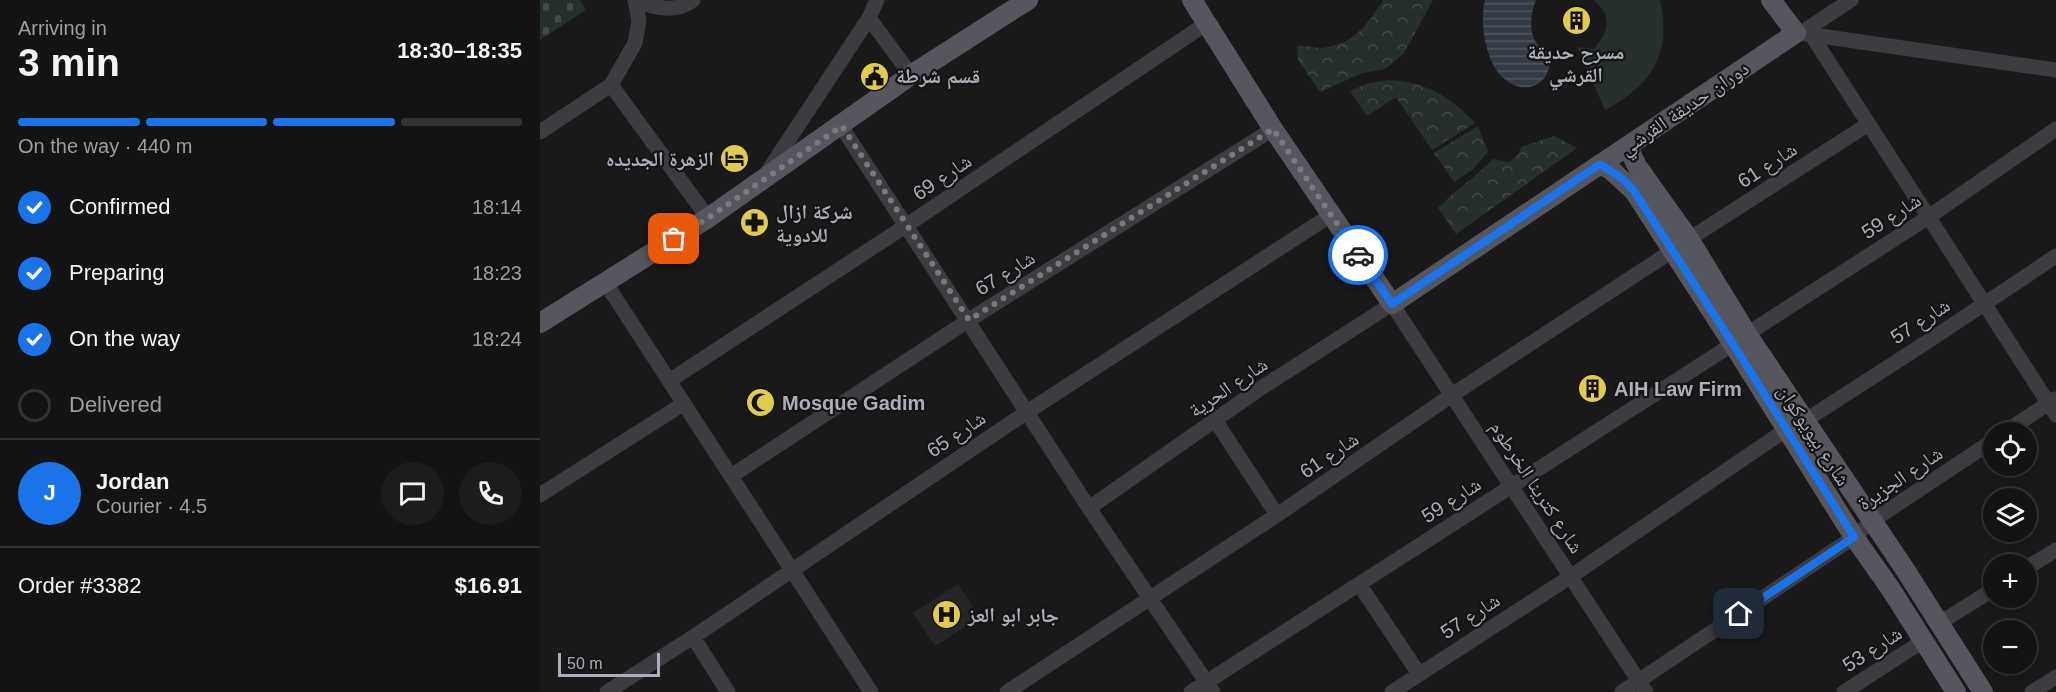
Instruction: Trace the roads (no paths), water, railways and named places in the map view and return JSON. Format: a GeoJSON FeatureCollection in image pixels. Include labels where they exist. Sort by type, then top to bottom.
{"type":"FeatureCollection","features":[{"type":"Feature","properties":{"kind":"main road"},"geometry":{"type":"LineString","coordinates":[[1192,0],[1273,129],[1392,304]]}},
{"type":"Feature","properties":{"kind":"main road"},"geometry":{"type":"LineString","coordinates":[[1771,0],[1803,34]]}},
{"type":"Feature","properties":{"kind":"main road"},"geometry":{"type":"LineString","coordinates":[[540,323],[708,218],[842,126],[911,75],[1026,1]]}},
{"type":"Feature","properties":{"kind":"main road","name":"دوران حديقة القرشي"},"geometry":{"type":"LineString","coordinates":[[1392,304],[1600,164],[1803,34]]}},
{"type":"Feature","properties":{"kind":"main road","name":"شارع بيويوكوان"},"geometry":{"type":"LineString","coordinates":[[1628,147],[1637,166],[1689,239],[1787,429],[1854,537],[1890,588],[1956,692]]}},
{"type":"Feature","properties":{"kind":"main road","name":"شارع بيويوكوان"},"geometry":{"type":"LineString","coordinates":[[1600,164],[1624,180],[1634,191],[1672,251],[1806,420],[1983,692]]}},
{"type":"Feature","properties":{"kind":"street"},"geometry":{"type":"LineString","coordinates":[[540,132],[611,85],[635,43],[639,21],[635,1],[673,9],[693,0]]}},
{"type":"Feature","properties":{"kind":"street"},"geometry":{"type":"LineString","coordinates":[[761,181],[869,18],[877,0]]}},
{"type":"Feature","properties":{"kind":"street"},"geometry":{"type":"LineString","coordinates":[[1803,34],[1851,0]]}},
{"type":"Feature","properties":{"kind":"street"},"geometry":{"type":"LineString","coordinates":[[869,18],[911,75]]}},
{"type":"Feature","properties":{"kind":"street","name":"شارع 69"},"geometry":{"type":"LineString","coordinates":[[669,381],[907,225],[1207,23]]}},
{"type":"Feature","properties":{"kind":"street"},"geometry":{"type":"LineString","coordinates":[[1803,34],[2056,70]]}},
{"type":"Feature","properties":{"kind":"street"},"geometry":{"type":"LineString","coordinates":[[1803,34],[1868,125],[1927,218],[2053,405],[2023,422]]}},
{"type":"Feature","properties":{"kind":"street"},"geometry":{"type":"LineString","coordinates":[[611,85],[708,218]]}},
{"type":"Feature","properties":{"kind":"street","name":"شارع 61"},"geometry":{"type":"LineString","coordinates":[[1689,239],[1868,125]]}},
{"type":"Feature","properties":{"kind":"street"},"geometry":{"type":"LineString","coordinates":[[842,126],[1089,508],[1210,687]]}},
{"type":"Feature","properties":{"kind":"street","name":"شارع 67"},"geometry":{"type":"LineString","coordinates":[[731,476],[969,320],[1273,129]]}},
{"type":"Feature","properties":{"kind":"street","name":"شارع 59"},"geometry":{"type":"LineString","coordinates":[[1191,692],[1210,687],[1359,584],[1927,218],[2056,129]]}},
{"type":"Feature","properties":{"kind":"street","name":"شارع 65"},"geometry":{"type":"LineString","coordinates":[[607,692],[693,637],[1027,412],[1331,215]]}},
{"type":"Feature","properties":{"kind":"street","name":"شارع 61"},"geometry":{"type":"LineString","coordinates":[[1007,692],[1672,251]]}},
{"type":"Feature","properties":{"kind":"street","name":"شارع 57"},"geometry":{"type":"LineString","coordinates":[[1806,420],[2056,256]]}},
{"type":"Feature","properties":{"kind":"street"},"geometry":{"type":"LineString","coordinates":[[605,282],[682,404],[872,692]]}},
{"type":"Feature","properties":{"kind":"street","name":"شارع كترينا الخرطوم"},"geometry":{"type":"LineString","coordinates":[[1392,304],[1642,686]]}},
{"type":"Feature","properties":{"kind":"street","name":"شارع الحرية"},"geometry":{"type":"LineString","coordinates":[[1089,508],[1258,390],[1392,304]]}},
{"type":"Feature","properties":{"kind":"street"},"geometry":{"type":"LineString","coordinates":[[540,495],[682,404]]}},
{"type":"Feature","properties":{"kind":"street"},"geometry":{"type":"LineString","coordinates":[[1215,420],[1277,515]]}},
{"type":"Feature","properties":{"kind":"street","name":"شارع 57"},"geometry":{"type":"LineString","coordinates":[[1392,692],[1570,577],[1787,429]]}},
{"type":"Feature","properties":{"kind":"street","name":"شارع الجزيرة"},"geometry":{"type":"LineString","coordinates":[[1622,692],[1642,686],[1854,537],[1872,521],[1983,447]]}},
{"type":"Feature","properties":{"kind":"street"},"geometry":{"type":"LineString","coordinates":[[2037,561],[2056,550]]}},
{"type":"Feature","properties":{"kind":"street"},"geometry":{"type":"LineString","coordinates":[[1359,584],[1419,674]]}},
{"type":"Feature","properties":{"kind":"street"},"geometry":{"type":"LineString","coordinates":[[1938,624],[1983,596]]}},
{"type":"Feature","properties":{"kind":"street"},"geometry":{"type":"LineString","coordinates":[[693,637],[728,692]]}},
{"type":"Feature","properties":{"kind":"street","name":"شارع 53"},"geometry":{"type":"LineString","coordinates":[[1844,692],[1923,641]]}},
{"type":"Feature","properties":{"kind":"street"},"geometry":{"type":"LineString","coordinates":[[2032,692],[2056,676]]}},
{"type":"Feature","properties":{"kind":"place","name":"مسرح حديقة القرشي"},"geometry":{"type":"Point","coordinates":[1576,21]}},
{"type":"Feature","properties":{"kind":"place","name":"قسم شرطة"},"geometry":{"type":"Point","coordinates":[875,76]}},
{"type":"Feature","properties":{"kind":"place","name":"الزهرة الجديده"},"geometry":{"type":"Point","coordinates":[735,159]}},
{"type":"Feature","properties":{"kind":"place","name":"شركة ازال للادوية"},"geometry":{"type":"Point","coordinates":[755,223]}},
{"type":"Feature","properties":{"kind":"place","name":"AIH Law Firm"},"geometry":{"type":"Point","coordinates":[1593,389]}},
{"type":"Feature","properties":{"kind":"place","name":"Mosque Gadim"},"geometry":{"type":"Point","coordinates":[761,403]}},
{"type":"Feature","properties":{"kind":"place","name":"جابر ابو العز"},"geometry":{"type":"Point","coordinates":[947,615]}}]}
